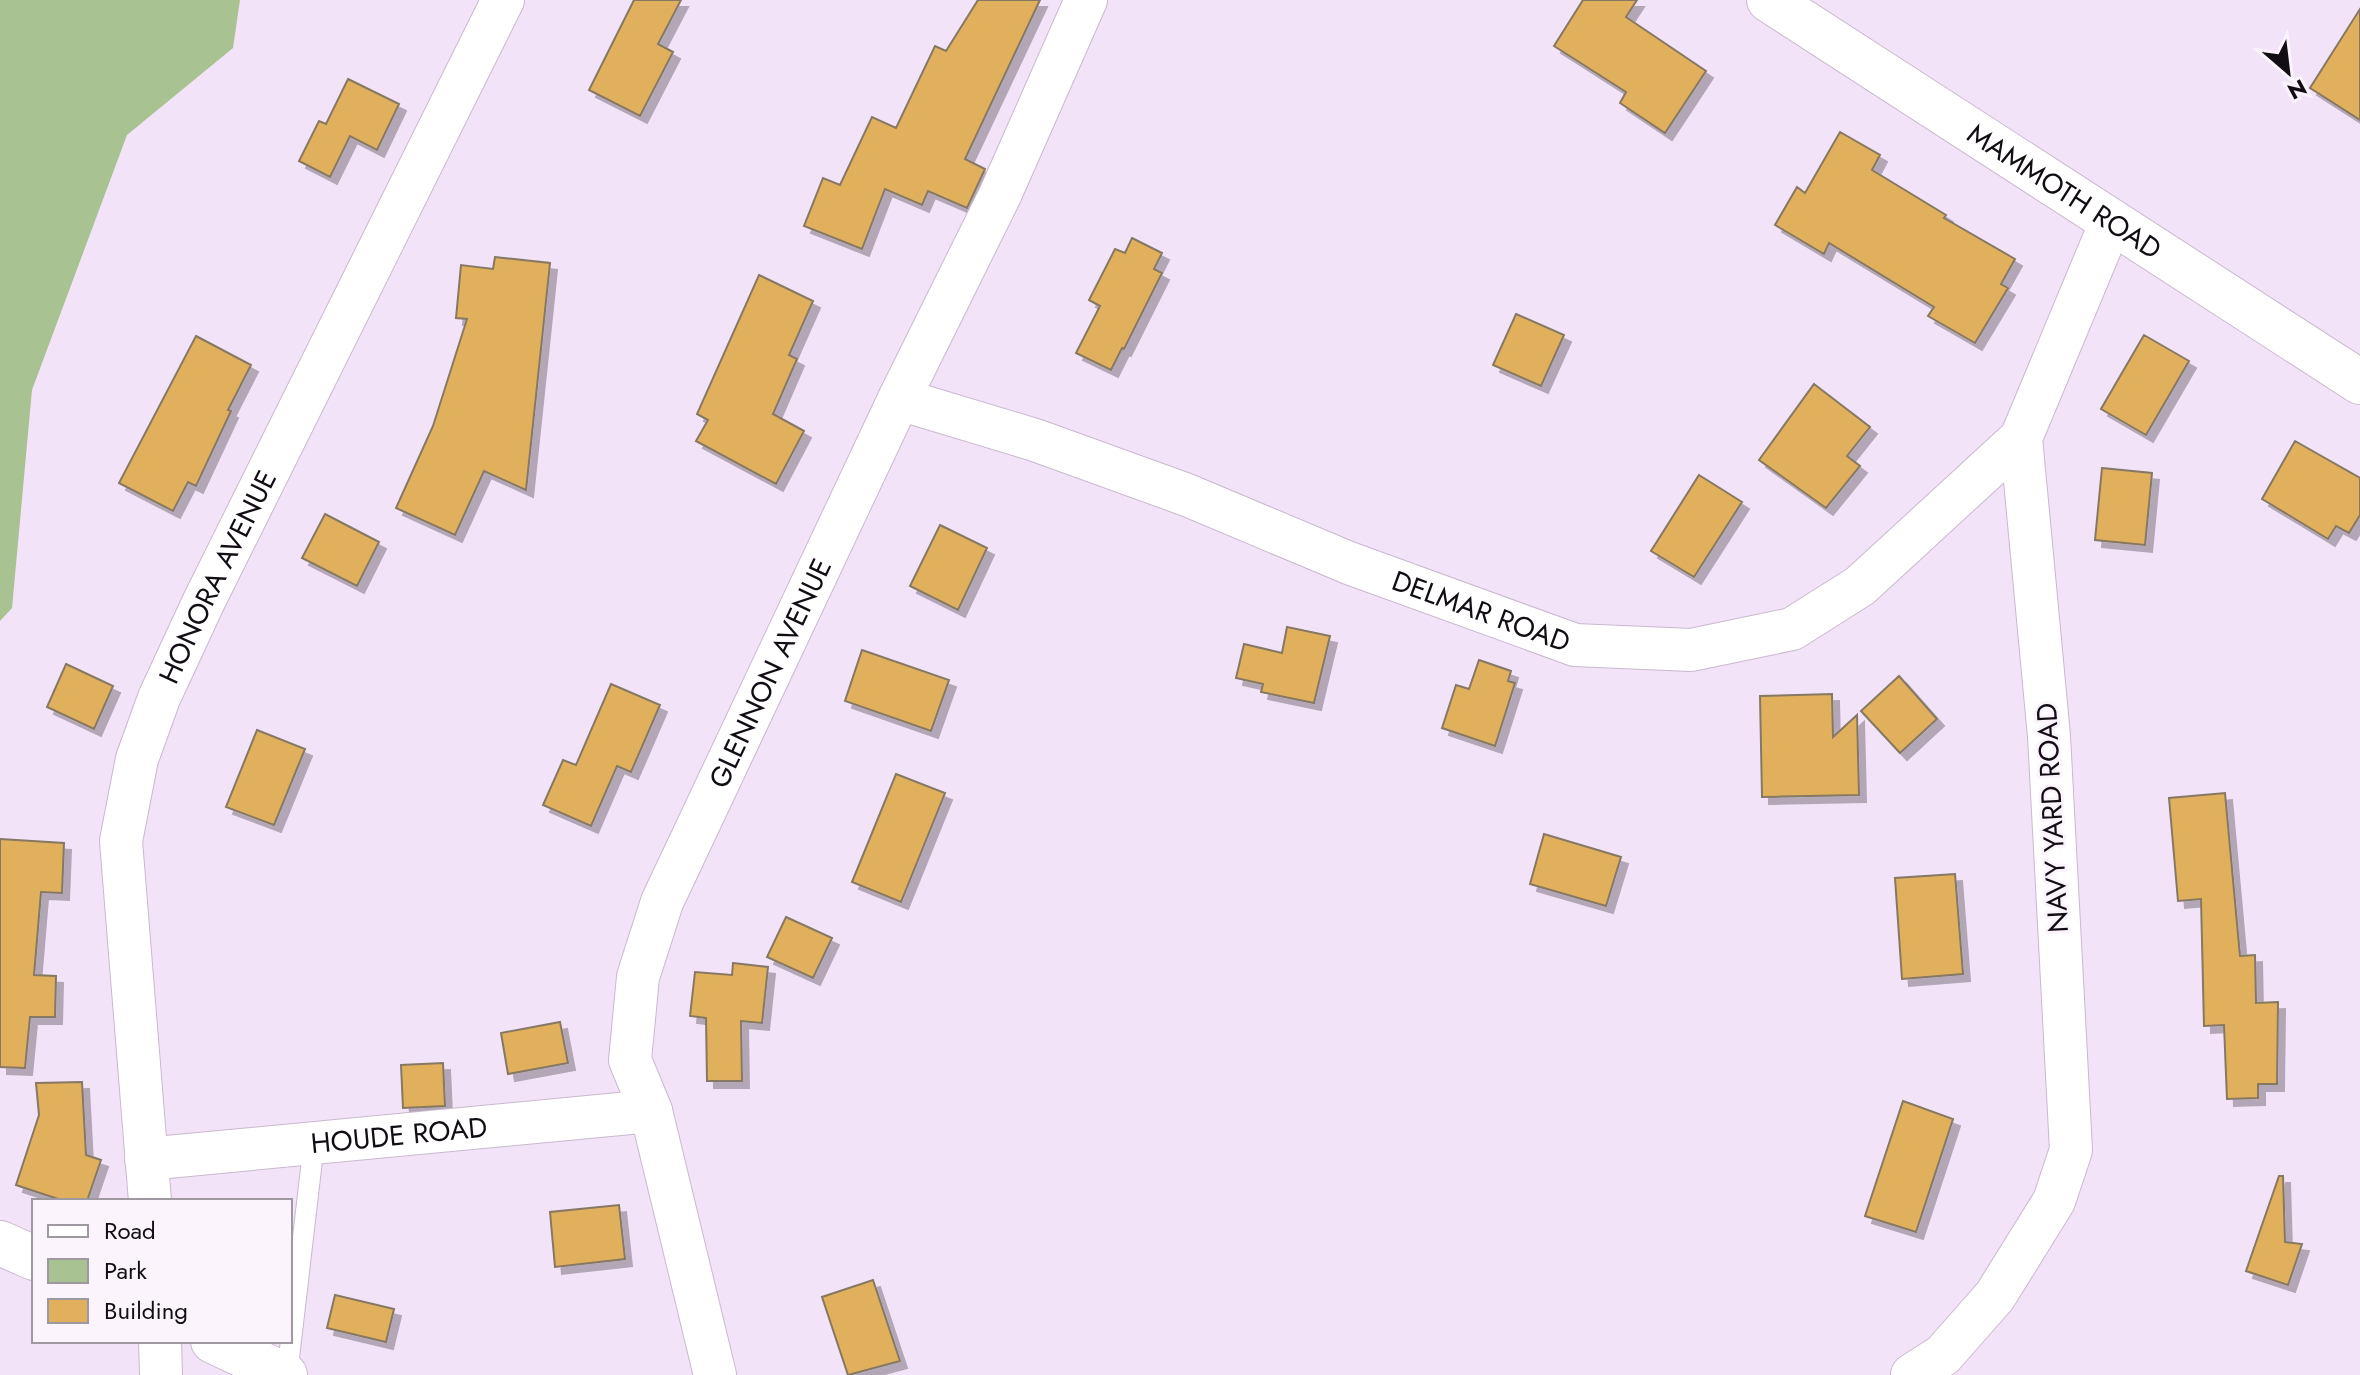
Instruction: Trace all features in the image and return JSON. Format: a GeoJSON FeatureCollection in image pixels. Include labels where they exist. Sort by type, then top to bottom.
{"type":"FeatureCollection","features":[{"type":"Feature","properties":{"kind":"main road","name":"MAMMOTH ROAD"},"geometry":{"type":"LineString","coordinates":[[1769,0],[2360,382]]}},
{"type":"Feature","properties":{"kind":"main road"},"geometry":{"type":"LineString","coordinates":[[0,1243],[32,1257]]}},
{"type":"Feature","properties":{"kind":"main road"},"geometry":{"type":"LineString","coordinates":[[217,1343],[286,1375]]}},
{"type":"Feature","properties":{"kind":"street","name":"HONORA AVENUE"},"geometry":{"type":"LineString","coordinates":[[150,1199],[121,841],[137,759],[159,698],[204,601],[503,0]]}},
{"type":"Feature","properties":{"kind":"street","name":"GLENNON AVENUE"},"geometry":{"type":"LineString","coordinates":[[715,1375],[651,1111],[630,1060],[638,977],[662,902],[899,399],[1000,195],[1086,0]]}},
{"type":"Feature","properties":{"kind":"street","name":"NAVY YARD ROAD"},"geometry":{"type":"LineString","coordinates":[[1912,1375],[1943,1355],[1995,1296],[2054,1201],[2071,1150],[2049,736],[2021,438],[2111,222]]}},
{"type":"Feature","properties":{"kind":"street","name":"DELMAR ROAD"},"geometry":{"type":"LineString","coordinates":[[899,399],[1035,440],[1159,485],[1349,563],[1575,645],[1691,650],[1792,629],[1860,586],[2021,438]]}},
{"type":"Feature","properties":{"kind":"street","name":"HOUDE ROAD"},"geometry":{"type":"LineString","coordinates":[[146,1159],[651,1111]]}},
{"type":"Feature","properties":{"kind":"street"},"geometry":{"type":"LineString","coordinates":[[160,1343],[161,1375]]}},
{"type":"Feature","properties":{"kind":"lane"},"geometry":{"type":"LineString","coordinates":[[292,1304],[314,1143]]}},
{"type":"Feature","properties":{"kind":"lane"},"geometry":{"type":"LineString","coordinates":[[286,1375],[289,1343]]}},
{"type":"Feature","properties":{"kind":"green space"},"geometry":{"type":"Polygon","coordinates":[[[0,0],[240,0],[233,48],[127,135],[32,390],[12,608],[0,621],[0,0]]]}},
{"type":"Feature","properties":{"kind":"building"},"geometry":{"type":"Polygon","coordinates":[[[634,0],[681,0],[658,44],[673,52],[640,116],[589,90],[634,0]]]}},
{"type":"Feature","properties":{"kind":"building"},"geometry":{"type":"Polygon","coordinates":[[[978,0],[1040,0],[965,159],[985,169],[967,208],[928,191],[922,205],[885,189],[862,249],[804,226],[823,178],[840,185],[872,117],[896,128],[935,46],[946,51],[978,0]]]}},
{"type":"Feature","properties":{"kind":"building"},"geometry":{"type":"Polygon","coordinates":[[[1583,0],[1637,0],[1626,17],[1706,71],[1665,133],[1620,103],[1626,92],[1554,46],[1583,0]]]}},
{"type":"Feature","properties":{"kind":"building"},"geometry":{"type":"Polygon","coordinates":[[[2360,9],[2360,120],[2310,88],[2360,9]]]}},
{"type":"Feature","properties":{"kind":"building"},"geometry":{"type":"Polygon","coordinates":[[[348,79],[399,104],[377,150],[350,136],[330,177],[299,161],[319,121],[326,124],[348,79]]]}},
{"type":"Feature","properties":{"kind":"building"},"geometry":{"type":"Polygon","coordinates":[[[1840,132],[1880,155],[1872,170],[1946,215],[1944,218],[2015,259],[2001,284],[2008,288],[1975,343],[1928,316],[1934,307],[1829,243],[1824,254],[1775,225],[1797,187],[1805,193],[1840,132]]]}},
{"type":"Feature","properties":{"kind":"building"},"geometry":{"type":"Polygon","coordinates":[[[1132,238],[1162,253],[1154,269],[1162,273],[1111,370],[1076,353],[1100,306],[1089,300],[1115,249],[1125,253],[1132,238]]]}},
{"type":"Feature","properties":{"kind":"building"},"geometry":{"type":"Polygon","coordinates":[[[495,257],[550,263],[526,490],[484,471],[455,535],[396,508],[433,426],[467,319],[456,318],[461,265],[493,269],[495,257]]]}},
{"type":"Feature","properties":{"kind":"building"},"geometry":{"type":"Polygon","coordinates":[[[759,275],[813,301],[789,355],[797,359],[773,414],[804,431],[776,484],[696,441],[708,420],[697,414],[759,275]]]}},
{"type":"Feature","properties":{"kind":"building"},"geometry":{"type":"Polygon","coordinates":[[[1516,314],[1564,335],[1541,386],[1493,365],[1516,314]]]}},
{"type":"Feature","properties":{"kind":"building"},"geometry":{"type":"Polygon","coordinates":[[[2144,335],[2189,361],[2146,435],[2101,409],[2144,335]]]}},
{"type":"Feature","properties":{"kind":"building"},"geometry":{"type":"Polygon","coordinates":[[[196,336],[251,365],[196,486],[188,482],[173,511],[119,483],[196,336]]]}},
{"type":"Feature","properties":{"kind":"building"},"geometry":{"type":"Polygon","coordinates":[[[1814,384],[1870,427],[1847,456],[1860,466],[1826,508],[1759,460],[1814,384]]]}},
{"type":"Feature","properties":{"kind":"building"},"geometry":{"type":"Polygon","coordinates":[[[2295,441],[2360,478],[2360,515],[2349,533],[2336,526],[2328,539],[2262,499],[2295,441]]]}},
{"type":"Feature","properties":{"kind":"building"},"geometry":{"type":"Polygon","coordinates":[[[2102,468],[2152,473],[2145,545],[2095,540],[2102,468]]]}},
{"type":"Feature","properties":{"kind":"building"},"geometry":{"type":"Polygon","coordinates":[[[1699,475],[1742,502],[1694,577],[1651,551],[1699,475]]]}},
{"type":"Feature","properties":{"kind":"building"},"geometry":{"type":"Polygon","coordinates":[[[325,514],[379,542],[357,586],[302,558],[325,514]]]}},
{"type":"Feature","properties":{"kind":"building"},"geometry":{"type":"Polygon","coordinates":[[[940,525],[987,548],[958,610],[910,586],[940,525]]]}},
{"type":"Feature","properties":{"kind":"building"},"geometry":{"type":"Polygon","coordinates":[[[1287,627],[1330,636],[1314,703],[1261,692],[1263,684],[1236,678],[1244,644],[1282,653],[1287,627]]]}},
{"type":"Feature","properties":{"kind":"building"},"geometry":{"type":"Polygon","coordinates":[[[862,650],[949,680],[931,731],[845,701],[862,650]]]}},
{"type":"Feature","properties":{"kind":"building"},"geometry":{"type":"Polygon","coordinates":[[[1479,660],[1511,671],[1508,681],[1515,683],[1495,746],[1442,728],[1456,685],[1469,689],[1479,660]]]}},
{"type":"Feature","properties":{"kind":"building"},"geometry":{"type":"Polygon","coordinates":[[[66,664],[113,686],[94,729],[47,707],[66,664]]]}},
{"type":"Feature","properties":{"kind":"building"},"geometry":{"type":"Polygon","coordinates":[[[1899,676],[1937,719],[1900,753],[1861,711],[1899,676]]]}},
{"type":"Feature","properties":{"kind":"building"},"geometry":{"type":"Polygon","coordinates":[[[611,684],[660,705],[631,772],[617,766],[591,826],[543,805],[563,760],[576,765],[611,684]]]}},
{"type":"Feature","properties":{"kind":"building"},"geometry":{"type":"Polygon","coordinates":[[[1832,694],[1833,737],[1857,715],[1859,795],[1762,797],[1760,696],[1832,694]]]}},
{"type":"Feature","properties":{"kind":"building"},"geometry":{"type":"Polygon","coordinates":[[[257,730],[305,749],[274,825],[226,807],[257,730]]]}},
{"type":"Feature","properties":{"kind":"building"},"geometry":{"type":"Polygon","coordinates":[[[896,774],[945,793],[901,902],[852,882],[896,774]]]}},
{"type":"Feature","properties":{"kind":"building"},"geometry":{"type":"Polygon","coordinates":[[[2225,793],[2240,956],[2255,955],[2256,1003],[2278,1002],[2277,1084],[2258,1084],[2258,1098],[2227,1099],[2224,1025],[2204,1026],[2201,899],[2178,901],[2169,798],[2225,793]]]}},
{"type":"Feature","properties":{"kind":"building"},"geometry":{"type":"Polygon","coordinates":[[[1544,834],[1621,857],[1606,906],[1530,884],[1544,834]]]}},
{"type":"Feature","properties":{"kind":"building"},"geometry":{"type":"Polygon","coordinates":[[[0,839],[64,843],[62,893],[41,892],[34,975],[56,976],[55,1017],[30,1017],[25,1068],[0,1067],[0,839]]]}},
{"type":"Feature","properties":{"kind":"building"},"geometry":{"type":"Polygon","coordinates":[[[1955,874],[1963,974],[1902,979],[1895,878],[1955,874]]]}},
{"type":"Feature","properties":{"kind":"building"},"geometry":{"type":"Polygon","coordinates":[[[786,917],[832,938],[813,978],[767,957],[786,917]]]}},
{"type":"Feature","properties":{"kind":"building"},"geometry":{"type":"Polygon","coordinates":[[[733,963],[768,967],[762,1023],[741,1021],[742,1081],[707,1081],[706,1018],[690,1016],[695,972],[732,975],[733,963]]]}},
{"type":"Feature","properties":{"kind":"building"},"geometry":{"type":"Polygon","coordinates":[[[560,1022],[568,1063],[508,1074],[501,1033],[560,1022]]]}},
{"type":"Feature","properties":{"kind":"building"},"geometry":{"type":"Polygon","coordinates":[[[443,1063],[445,1106],[403,1108],[401,1065],[443,1063]]]}},
{"type":"Feature","properties":{"kind":"building"},"geometry":{"type":"Polygon","coordinates":[[[82,1082],[86,1155],[101,1160],[88,1199],[58,1199],[16,1185],[39,1115],[36,1083],[82,1082]]]}},
{"type":"Feature","properties":{"kind":"building"},"geometry":{"type":"Polygon","coordinates":[[[1903,1101],[1953,1119],[1916,1232],[1865,1216],[1903,1101]]]}},
{"type":"Feature","properties":{"kind":"building"},"geometry":{"type":"Polygon","coordinates":[[[2279,1176],[2283,1176],[2285,1242],[2302,1244],[2288,1285],[2246,1271],[2279,1176]]]}},
{"type":"Feature","properties":{"kind":"building"},"geometry":{"type":"Polygon","coordinates":[[[619,1205],[625,1259],[555,1267],[550,1212],[619,1205]]]}},
{"type":"Feature","properties":{"kind":"building"},"geometry":{"type":"Polygon","coordinates":[[[873,1280],[900,1361],[848,1375],[822,1297],[873,1280]]]}},
{"type":"Feature","properties":{"kind":"building"},"geometry":{"type":"Polygon","coordinates":[[[335,1295],[394,1309],[386,1342],[327,1328],[335,1295]]]}}]}
